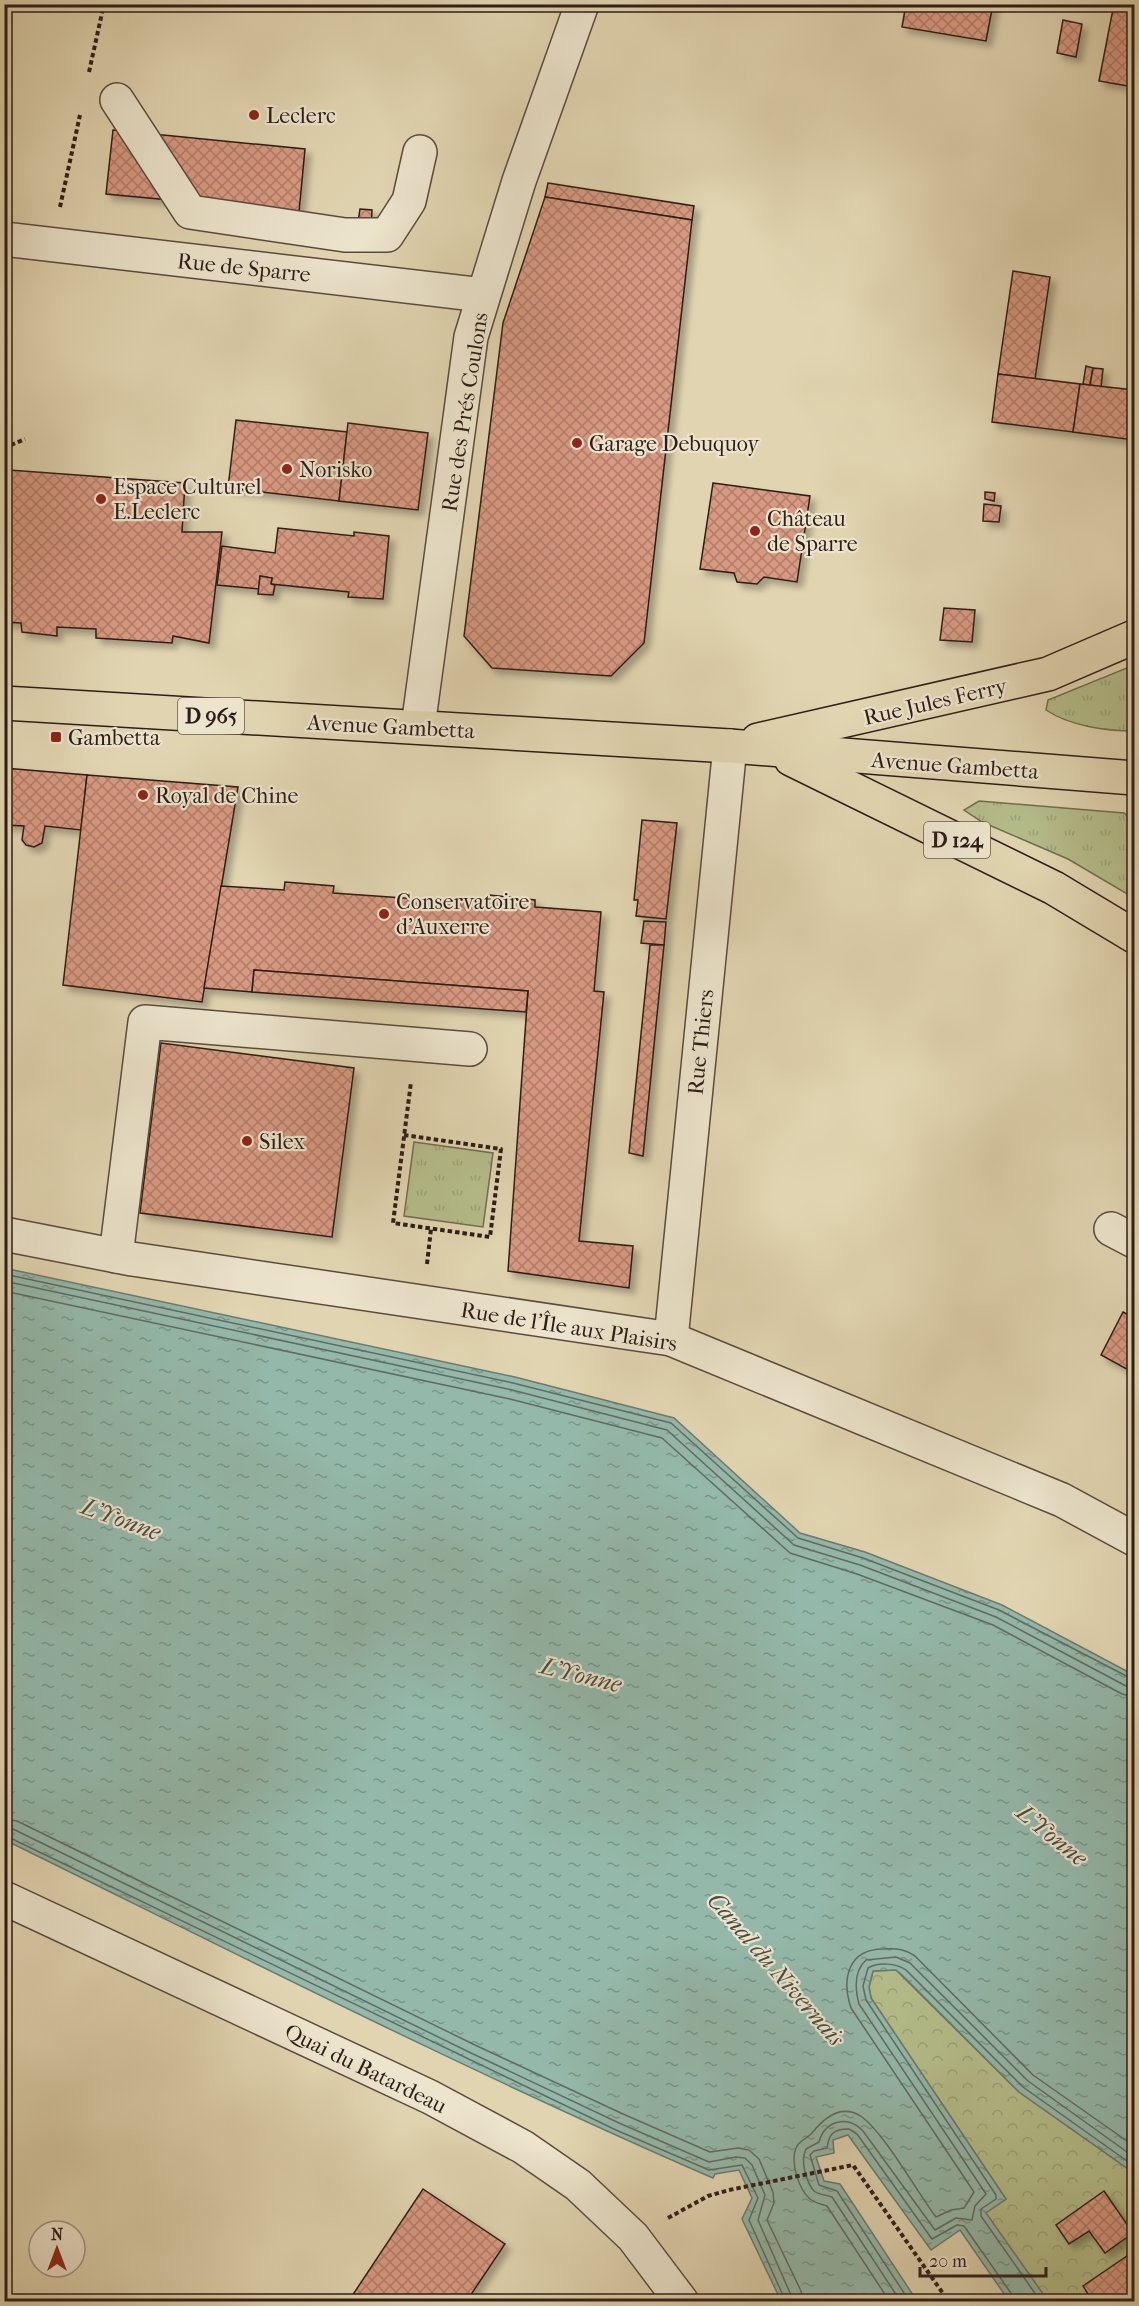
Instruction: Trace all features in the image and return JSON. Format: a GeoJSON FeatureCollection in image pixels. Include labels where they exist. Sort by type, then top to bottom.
{"type":"FeatureCollection","features":[{"type":"Feature","properties":{"kind":"main road","name":"Rue Jules Ferry"},"geometry":{"type":"LineString","coordinates":[[730,746],[1048,674],[1134,637]]}},
{"type":"Feature","properties":{"kind":"main road","name":"Avenue Gambetta"},"geometry":{"type":"LineString","coordinates":[[4,703],[730,746],[776,752],[1134,778]]}},
{"type":"Feature","properties":{"kind":"main road","name":"Avenue Gambetta"},"geometry":{"type":"LineString","coordinates":[[776,752],[1054,888],[1134,936]]}},
{"type":"Feature","properties":{"kind":"street","name":"Rue des Prés Coulons"},"geometry":{"type":"LineString","coordinates":[[418,727],[471,338],[483,295],[550,128],[582,22]]}},
{"type":"Feature","properties":{"kind":"street"},"geometry":{"type":"LineString","coordinates":[[117,100],[190,212],[345,236],[387,235],[410,201],[420,152]]}},
{"type":"Feature","properties":{"kind":"street","name":"Rue de Sparre"},"geometry":{"type":"LineString","coordinates":[[4,239],[483,295]]}},
{"type":"Feature","properties":{"kind":"street","name":"Rue Thiers"},"geometry":{"type":"LineString","coordinates":[[671,1339],[730,746]]}},
{"type":"Feature","properties":{"kind":"street"},"geometry":{"type":"LineString","coordinates":[[124,1257],[145,1022],[470,1049]]}},
{"type":"Feature","properties":{"kind":"street","name":"Rue de l'Île aux Plaisirs"},"geometry":{"type":"LineString","coordinates":[[4,1234],[124,1257],[671,1339],[1062,1500],[1134,1539]]}},
{"type":"Feature","properties":{"kind":"street","name":"Quai du Batardeau"},"geometry":{"type":"LineString","coordinates":[[4,1898],[430,2097],[523,2147],[578,2185],[633,2237],[682,2301]]}},
{"type":"Feature","properties":{"kind":"path"},"geometry":{"type":"LineString","coordinates":[[4,448],[25,440]]}},
{"type":"Feature","properties":{"kind":"path"},"geometry":{"type":"LineString","coordinates":[[404,1135],[501,1149],[490,1237],[393,1223],[404,1135],[416,1045]]}},
{"type":"Feature","properties":{"kind":"path"},"geometry":{"type":"LineString","coordinates":[[428,1251],[431,1229]]}},
{"type":"Feature","properties":{"kind":"path"},"geometry":{"type":"LineString","coordinates":[[633,2237],[708,2196],[742,2186],[853,2164],[949,2301]]}},
{"type":"Feature","properties":{"kind":"green space"},"geometry":{"type":"Polygon","coordinates":[[[1134,665],[1134,731],[1077,724],[1046,710],[1048,700],[1134,665]]]}},
{"type":"Feature","properties":{"kind":"green space"},"geometry":{"type":"Polygon","coordinates":[[[979,801],[1124,813],[1134,822],[1134,898],[1068,859],[982,822],[964,810],[979,801]]]}},
{"type":"Feature","properties":{"kind":"green space"},"geometry":{"type":"Polygon","coordinates":[[[414,1142],[493,1153],[483,1227],[404,1216],[414,1142]]]}},
{"type":"Feature","properties":{"kind":"green space"},"geometry":{"type":"Polygon","coordinates":[[[896,1970],[1019,2092],[1134,2173],[1134,2301],[1048,2301],[985,2213],[1006,2199],[871,1998],[869,1987],[873,1971],[896,1970]]]}},
{"type":"Feature","properties":{"kind":"water"},"geometry":{"type":"Polygon","coordinates":[[[4,1268],[515,1377],[674,1418],[800,1533],[865,1552],[1002,1605],[1134,1675],[1134,2173],[1019,2092],[896,1970],[873,1971],[869,1987],[871,1998],[1006,2199],[986,2213],[1048,2301],[1009,2301],[960,2230],[931,2250],[848,2135],[833,2140],[834,2153],[816,2157],[824,2181],[840,2184],[917,2301],[781,2301],[742,2219],[752,2198],[739,2170],[715,2174],[713,2178],[623,2138],[357,2013],[5,1840],[4,1268]]]}},
{"type":"Feature","properties":{"kind":"building"},"geometry":{"type":"Polygon","coordinates":[[[906,4],[993,4],[986,41],[902,27],[906,4]]]}},
{"type":"Feature","properties":{"kind":"building"},"geometry":{"type":"Polygon","coordinates":[[[1114,4],[1134,4],[1134,87],[1099,81],[1114,4]]]}},
{"type":"Feature","properties":{"kind":"building"},"geometry":{"type":"Polygon","coordinates":[[[1063,20],[1082,24],[1076,57],[1057,53],[1063,20]]]}},
{"type":"Feature","properties":{"kind":"building"},"geometry":{"type":"Polygon","coordinates":[[[113,130],[305,149],[299,212],[106,194],[113,130]]]}},
{"type":"Feature","properties":{"kind":"building"},"geometry":{"type":"Polygon","coordinates":[[[548,183],[694,206],[692,220],[545,197],[548,183]]]}},
{"type":"Feature","properties":{"kind":"building","name":"Garage Debuquoy"},"geometry":{"type":"Polygon","coordinates":[[[545,197],[692,220],[644,643],[611,676],[492,668],[464,636],[503,323],[545,197]]]}},
{"type":"Feature","properties":{"kind":"building"},"geometry":{"type":"Polygon","coordinates":[[[360,209],[372,210],[371,230],[357,228],[360,209]]]}},
{"type":"Feature","properties":{"kind":"building"},"geometry":{"type":"Polygon","coordinates":[[[1013,271],[1050,277],[1035,379],[998,374],[1013,271]]]}},
{"type":"Feature","properties":{"kind":"building"},"geometry":{"type":"Polygon","coordinates":[[[1086,366],[1093,368],[1090,385],[1083,384],[1086,366]]]}},
{"type":"Feature","properties":{"kind":"building"},"geometry":{"type":"Polygon","coordinates":[[[1093,368],[1103,369],[1101,387],[1090,385],[1093,368]]]}},
{"type":"Feature","properties":{"kind":"building"},"geometry":{"type":"Polygon","coordinates":[[[998,374],[1080,384],[1073,432],[992,422],[998,374]]]}},
{"type":"Feature","properties":{"kind":"building"},"geometry":{"type":"Polygon","coordinates":[[[1080,384],[1134,390],[1134,440],[1073,432],[1080,384]]]}},
{"type":"Feature","properties":{"kind":"building","name":"Norisko"},"geometry":{"type":"Polygon","coordinates":[[[236,420],[347,432],[339,501],[228,488],[236,420]]]}},
{"type":"Feature","properties":{"kind":"building"},"geometry":{"type":"Polygon","coordinates":[[[348,423],[428,433],[418,510],[339,501],[348,423]]]}},
{"type":"Feature","properties":{"kind":"building"},"geometry":{"type":"Polygon","coordinates":[[[9,470],[185,483],[182,532],[222,532],[209,643],[173,636],[172,643],[96,638],[96,629],[57,627],[57,636],[22,632],[21,623],[4,622],[4,510],[9,470]]]}},
{"type":"Feature","properties":{"kind":"building","name":"Château de Sparre"},"geometry":{"type":"Polygon","coordinates":[[[713,483],[810,496],[797,582],[764,577],[757,584],[737,582],[734,573],[700,569],[713,483]]]}},
{"type":"Feature","properties":{"kind":"building"},"geometry":{"type":"Polygon","coordinates":[[[985,492],[995,493],[994,501],[985,499],[985,492]]]}},
{"type":"Feature","properties":{"kind":"building"},"geometry":{"type":"Polygon","coordinates":[[[984,504],[1001,506],[999,522],[983,521],[984,504]]]}},
{"type":"Feature","properties":{"kind":"building"},"geometry":{"type":"Polygon","coordinates":[[[278,528],[354,536],[354,532],[389,536],[383,599],[348,597],[349,592],[271,584],[272,578],[260,576],[259,589],[217,585],[222,546],[275,553],[278,528]]]}},
{"type":"Feature","properties":{"kind":"building"},"geometry":{"type":"Polygon","coordinates":[[[260,576],[272,578],[271,584],[275,585],[273,595],[258,594],[260,576]]]}},
{"type":"Feature","properties":{"kind":"building"},"geometry":{"type":"Polygon","coordinates":[[[944,608],[975,610],[972,642],[940,640],[944,608]]]}},
{"type":"Feature","properties":{"kind":"building"},"geometry":{"type":"Polygon","coordinates":[[[4,768],[87,775],[81,830],[45,826],[42,843],[34,847],[26,845],[22,840],[24,826],[4,825],[4,768]]]}},
{"type":"Feature","properties":{"kind":"building"},"geometry":{"type":"Polygon","coordinates":[[[87,775],[238,787],[202,1002],[63,985],[87,775]]]}},
{"type":"Feature","properties":{"kind":"building"},"geometry":{"type":"Polygon","coordinates":[[[642,820],[677,823],[666,919],[636,916],[638,900],[634,900],[642,820]]]}},
{"type":"Feature","properties":{"kind":"building"},"geometry":{"type":"Polygon","coordinates":[[[285,882],[334,886],[333,893],[489,904],[490,895],[535,900],[535,907],[601,912],[594,991],[604,992],[579,1241],[633,1246],[629,1288],[508,1271],[528,991],[254,970],[252,992],[204,988],[221,886],[284,890],[285,882]]]}},
{"type":"Feature","properties":{"kind":"building"},"geometry":{"type":"Polygon","coordinates":[[[644,921],[666,922],[664,945],[641,943],[644,921]]]}},
{"type":"Feature","properties":{"kind":"building"},"geometry":{"type":"Polygon","coordinates":[[[650,945],[664,945],[643,1156],[629,1153],[650,945]]]}},
{"type":"Feature","properties":{"kind":"building"},"geometry":{"type":"Polygon","coordinates":[[[254,970],[528,991],[526,1012],[252,992],[254,970]]]}},
{"type":"Feature","properties":{"kind":"building","name":"Silex"},"geometry":{"type":"Polygon","coordinates":[[[161,1043],[354,1068],[332,1237],[140,1213],[161,1043]]]}},
{"type":"Feature","properties":{"kind":"building"},"geometry":{"type":"Polygon","coordinates":[[[1123,1312],[1134,1318],[1134,1373],[1101,1355],[1123,1312]]]}},
{"type":"Feature","properties":{"kind":"building"},"geometry":{"type":"Polygon","coordinates":[[[423,2189],[505,2244],[466,2302],[348,2302],[423,2189]]]}},
{"type":"Feature","properties":{"kind":"building"},"geometry":{"type":"Polygon","coordinates":[[[1104,2191],[1133,2233],[1105,2253],[1089,2231],[1069,2244],[1056,2225],[1104,2191]]]}},
{"type":"Feature","properties":{"kind":"building"},"geometry":{"type":"Polygon","coordinates":[[[1133,2252],[1134,2302],[1093,2302],[1083,2286],[1133,2252]]]}},
{"type":"Feature","properties":{"kind":"place","name":"Leclerc"},"geometry":{"type":"Point","coordinates":[254,115]}},
{"type":"Feature","properties":{"kind":"place","name":"Garage Debuquoy"},"geometry":{"type":"Point","coordinates":[577,443]}},
{"type":"Feature","properties":{"kind":"place","name":"Norisko"},"geometry":{"type":"Point","coordinates":[287,469]}},
{"type":"Feature","properties":{"kind":"place","name":"Espace Culturel E.Leclerc"},"geometry":{"type":"Point","coordinates":[101,499]}},
{"type":"Feature","properties":{"kind":"place","name":"Château de Sparre"},"geometry":{"type":"Point","coordinates":[755,531]}},
{"type":"Feature","properties":{"kind":"place","name":"Gambetta"},"geometry":{"type":"Point","coordinates":[56,737]}},
{"type":"Feature","properties":{"kind":"place","name":"Royal de Chine"},"geometry":{"type":"Point","coordinates":[143,795]}},
{"type":"Feature","properties":{"kind":"place","name":"Conservatoire d'Auxerre"},"geometry":{"type":"Point","coordinates":[384,914]}},
{"type":"Feature","properties":{"kind":"place","name":"Silex"},"geometry":{"type":"Point","coordinates":[247,1141]}},
{"type":"Feature","properties":{"kind":"water label","name":"L'Yonne"},"geometry":{"type":"Point","coordinates":[121,1519]}},
{"type":"Feature","properties":{"kind":"water label","name":"L'Yonne"},"geometry":{"type":"Point","coordinates":[581,1675]}},
{"type":"Feature","properties":{"kind":"water label","name":"L'Yonne"},"geometry":{"type":"Point","coordinates":[1052,1835]}},
{"type":"Feature","properties":{"kind":"water label","name":"Canal du Nivernais"},"geometry":{"type":"Point","coordinates":[776,1969]}}]}
